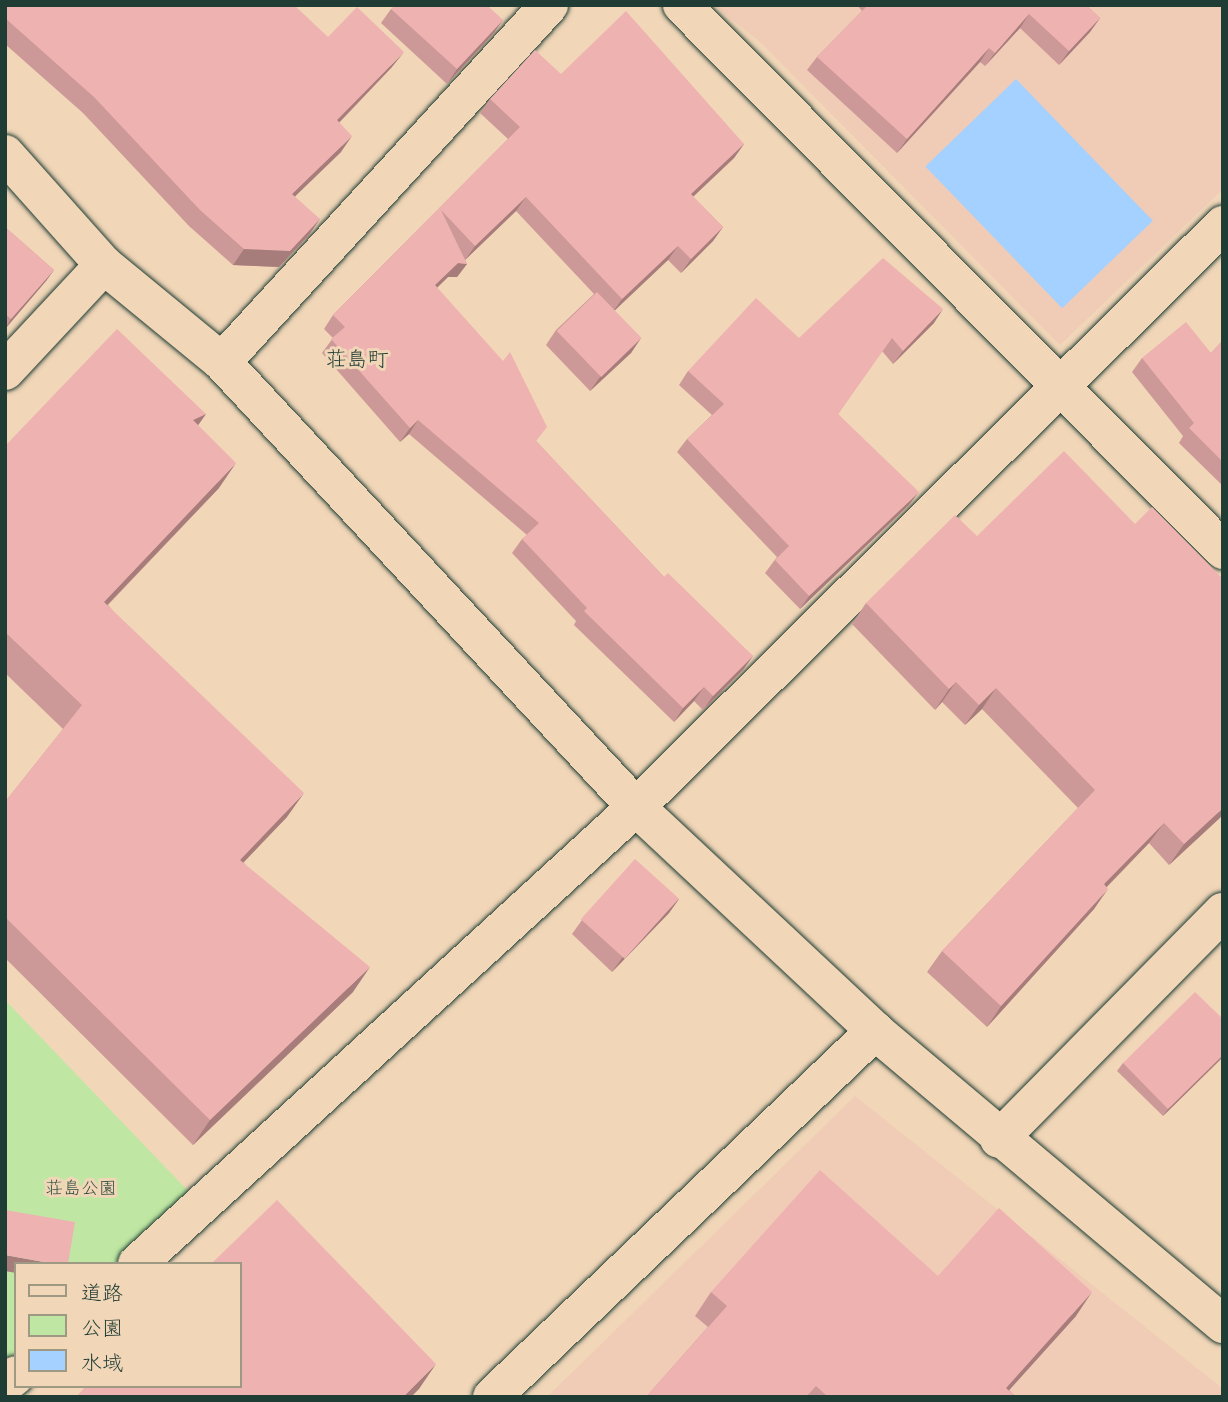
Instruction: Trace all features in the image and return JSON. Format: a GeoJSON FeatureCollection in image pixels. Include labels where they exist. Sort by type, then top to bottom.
{"type":"FeatureCollection","features":[{"type":"Feature","properties":{"kind":"street"},"geometry":{"type":"LineString","coordinates":[[222,362],[549,5]]}},
{"type":"Feature","properties":{"kind":"street"},"geometry":{"type":"LineString","coordinates":[[682,5],[1223,550]]}},
{"type":"Feature","properties":{"kind":"street"},"geometry":{"type":"LineString","coordinates":[[5,154],[104,265],[222,362],[636,807],[875,1031],[999,1139],[1223,1324]]}},
{"type":"Feature","properties":{"kind":"street"},"geometry":{"type":"LineString","coordinates":[[139,1262],[636,807],[1223,225]]}},
{"type":"Feature","properties":{"kind":"street"},"geometry":{"type":"LineString","coordinates":[[5,371],[104,265]]}},
{"type":"Feature","properties":{"kind":"street"},"geometry":{"type":"LineString","coordinates":[[999,1139],[1223,912]]}},
{"type":"Feature","properties":{"kind":"street"},"geometry":{"type":"LineString","coordinates":[[492,1397],[875,1031]]}},
{"type":"Feature","properties":{"kind":"shaded area"},"geometry":{"type":"Polygon","coordinates":[[[714,5],[1223,5],[1223,189],[1060,345],[760,42],[714,5]]]}},
{"type":"Feature","properties":{"kind":"shaded area"},"geometry":{"type":"Polygon","coordinates":[[[855,1096],[1223,1389],[1223,1397],[547,1397],[855,1096]]]}},
{"type":"Feature","properties":{"kind":"green space","name":"荘島公園"},"geometry":{"type":"Polygon","coordinates":[[[5,1000],[191,1194],[116,1262],[14,1262],[14,1354],[5,1361],[5,1000]]]}},
{"type":"Feature","properties":{"kind":"water"},"geometry":{"type":"Polygon","coordinates":[[[1016,79],[1153,221],[1062,308],[925,167],[1016,79]]]}},
{"type":"Feature","properties":{"kind":"building"},"geometry":{"type":"Polygon","coordinates":[[[5,5],[294,5],[328,37],[357,7],[404,52],[337,120],[352,136],[292,194],[320,219],[290,251],[244,249],[200,210],[94,97],[5,18],[5,5]]]}},
{"type":"Feature","properties":{"kind":"building"},"geometry":{"type":"Polygon","coordinates":[[[395,5],[487,5],[503,20],[457,69],[391,9],[395,5]]]}},
{"type":"Feature","properties":{"kind":"building"},"geometry":{"type":"Polygon","coordinates":[[[868,5],[1086,5],[1100,18],[1069,51],[1029,14],[995,53],[989,48],[907,139],[817,57],[868,5]]]}},
{"type":"Feature","properties":{"kind":"building"},"geometry":{"type":"Polygon","coordinates":[[[626,11],[744,144],[691,194],[723,227],[691,259],[678,246],[622,299],[526,197],[475,246],[441,210],[467,264],[458,263],[435,285],[503,361],[510,352],[547,427],[536,441],[664,577],[668,573],[753,656],[713,696],[704,687],[683,708],[584,611],[587,608],[522,539],[539,523],[418,420],[410,428],[331,339],[345,327],[333,315],[520,127],[490,99],[535,50],[561,74],[626,11]]]}},
{"type":"Feature","properties":{"kind":"building"},"geometry":{"type":"Polygon","coordinates":[[[5,227],[54,270],[11,319],[5,314],[5,227]]]}},
{"type":"Feature","properties":{"kind":"building"},"geometry":{"type":"Polygon","coordinates":[[[883,258],[943,309],[903,351],[892,338],[838,414],[919,492],[809,596],[775,560],[789,546],[687,439],[724,404],[688,371],[756,298],[799,338],[883,258]]]}},
{"type":"Feature","properties":{"kind":"building"},"geometry":{"type":"Polygon","coordinates":[[[597,292],[641,338],[601,377],[557,331],[597,292]]]}},
{"type":"Feature","properties":{"kind":"building"},"geometry":{"type":"Polygon","coordinates":[[[1186,322],[1211,353],[1223,340],[1223,462],[1189,428],[1194,423],[1142,358],[1186,322]]]}},
{"type":"Feature","properties":{"kind":"building"},"geometry":{"type":"Polygon","coordinates":[[[117,329],[206,414],[193,420],[236,463],[104,602],[304,793],[240,860],[370,967],[210,1120],[5,917],[5,802],[82,705],[5,632],[5,446],[117,329]]]}},
{"type":"Feature","properties":{"kind":"building"},"geometry":{"type":"Polygon","coordinates":[[[1064,451],[1135,524],[1152,507],[1223,579],[1223,808],[1184,844],[1164,823],[1104,884],[1108,889],[1001,1006],[942,951],[1095,790],[996,688],[979,705],[956,682],[949,689],[866,603],[955,515],[977,536],[1064,451]]]}},
{"type":"Feature","properties":{"kind":"building"},"geometry":{"type":"Polygon","coordinates":[[[635,859],[679,898],[625,959],[581,919],[635,859]]]}},
{"type":"Feature","properties":{"kind":"building"},"geometry":{"type":"Polygon","coordinates":[[[1195,992],[1223,1019],[1223,1055],[1168,1109],[1123,1063],[1195,992]]]}},
{"type":"Feature","properties":{"kind":"building"},"geometry":{"type":"Polygon","coordinates":[[[820,1170],[938,1276],[999,1208],[1092,1292],[1006,1388],[1016,1397],[828,1397],[816,1386],[806,1397],[646,1397],[727,1306],[711,1292],[820,1170]]]}},
{"type":"Feature","properties":{"kind":"building"},"geometry":{"type":"Polygon","coordinates":[[[277,1200],[436,1364],[403,1397],[76,1397],[84,1388],[242,1388],[242,1262],[213,1262],[277,1200]]]}},
{"type":"Feature","properties":{"kind":"building"},"geometry":{"type":"Polygon","coordinates":[[[5,1210],[75,1222],[68,1262],[44,1262],[5,1255],[5,1210]]]}},
{"type":"Feature","properties":{"kind":"district","name":"荘島町"},"geometry":{"type":"Point","coordinates":[357,359]}}]}
